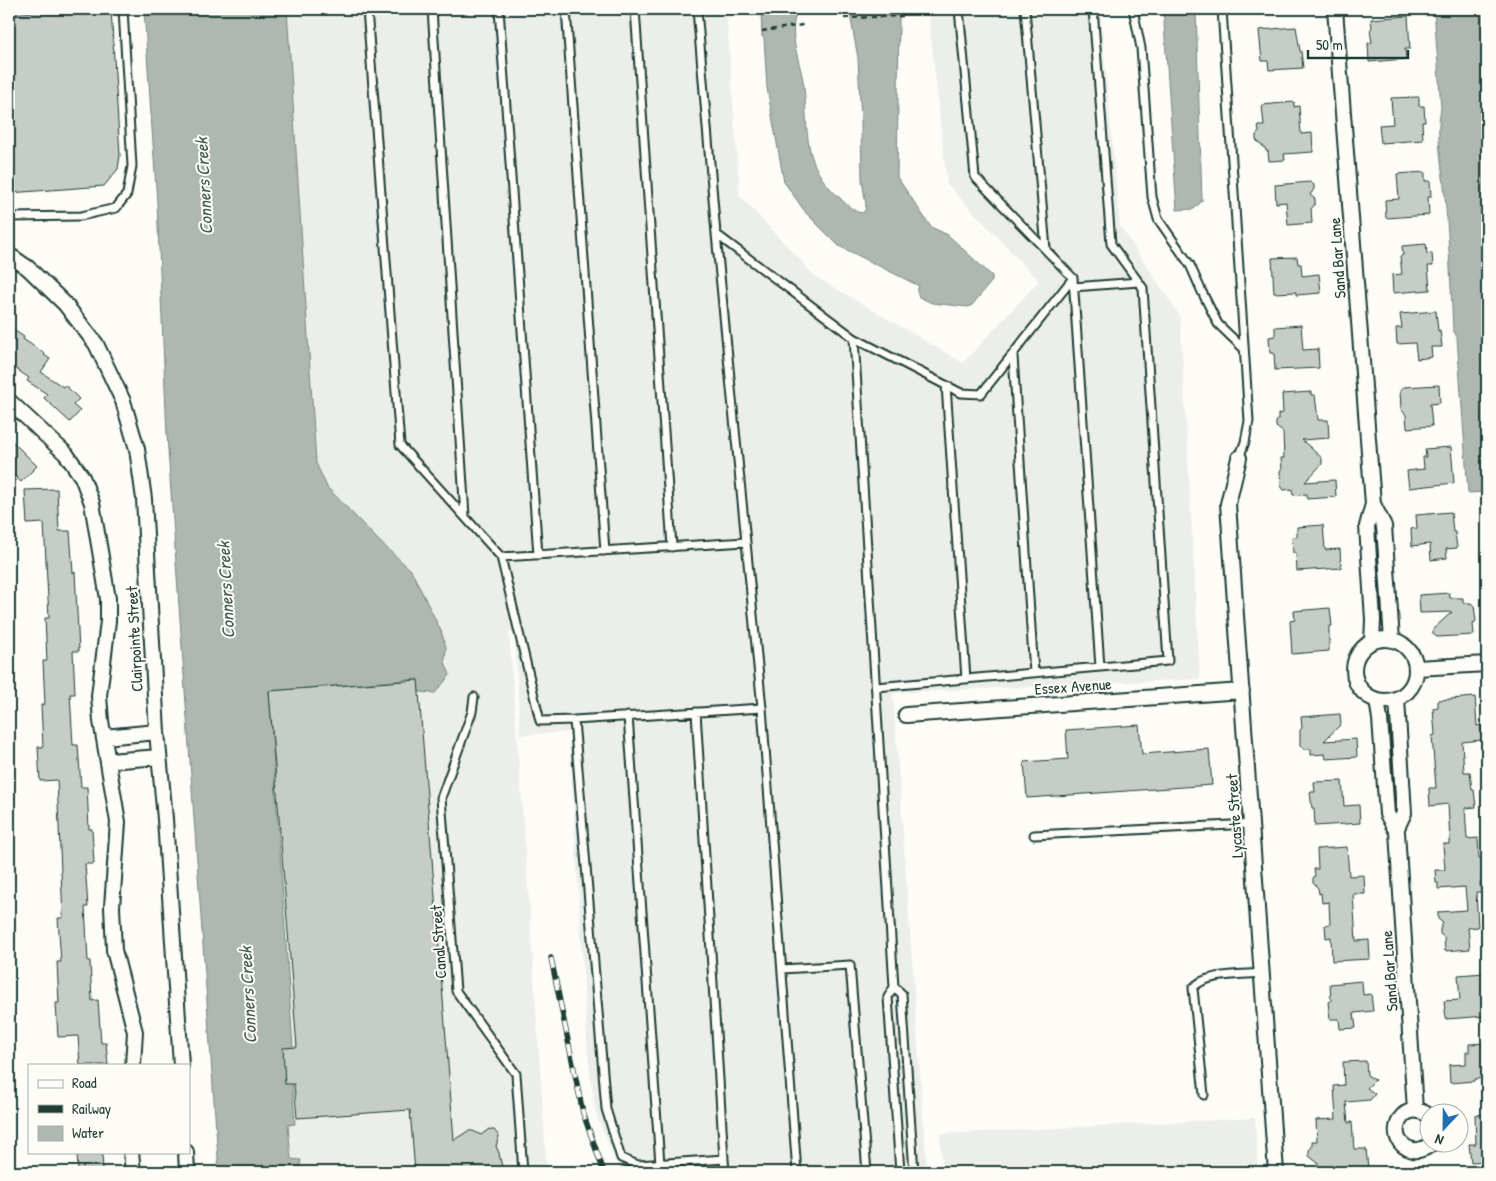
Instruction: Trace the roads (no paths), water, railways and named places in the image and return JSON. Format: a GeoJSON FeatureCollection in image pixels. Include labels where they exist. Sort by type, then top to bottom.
{"type":"FeatureCollection","features":[{"type":"Feature","properties":{"kind":"street","name":"Sand Bar Lane"},"geometry":{"type":"LineString","coordinates":[[1335,9],[1373,504],[1367,526],[1373,620],[1372,641]]}},
{"type":"Feature","properties":{"kind":"street","name":"Clairpointe Street"},"geometry":{"type":"LineString","coordinates":[[9,255],[28,268],[65,304],[96,344],[123,401],[137,449],[144,499],[157,732],[181,1064]]}},
{"type":"Feature","properties":{"kind":"street"},"geometry":{"type":"LineString","coordinates":[[9,401],[66,454],[82,477],[92,503],[108,599],[108,621],[99,696],[101,721],[118,822],[112,907],[114,950],[135,1032],[133,1064]]}},
{"type":"Feature","properties":{"kind":"street","name":"Lycaste Street"},"geometry":{"type":"LineString","coordinates":[[1239,458],[1228,504],[1276,1172]]}},
{"type":"Feature","properties":{"kind":"street","name":"Sand Bar Lane"},"geometry":{"type":"LineString","coordinates":[[1373,504],[1384,526],[1392,640]]}},
{"type":"Feature","properties":{"kind":"street"},"geometry":{"type":"LineString","coordinates":[[1381,639],[1392,640],[1406,646],[1413,655],[1416,668],[1415,678],[1408,691],[1398,699],[1388,701],[1377,700],[1364,693],[1357,684],[1354,669],[1358,655],[1372,641],[1381,639]]}},
{"type":"Feature","properties":{"kind":"street"},"geometry":{"type":"LineString","coordinates":[[1416,668],[1487,664]]}},
{"type":"Feature","properties":{"kind":"street","name":"Essex Avenue"},"geometry":{"type":"LineString","coordinates":[[906,715],[1242,692]]}},
{"type":"Feature","properties":{"kind":"street","name":"Sand Bar Lane"},"geometry":{"type":"LineString","coordinates":[[1396,830],[1404,813],[1398,699]]}},
{"type":"Feature","properties":{"kind":"street","name":"Sand Bar Lane"},"geometry":{"type":"LineString","coordinates":[[1377,700],[1387,814],[1396,830],[1421,1104]]}},
{"type":"Feature","properties":{"kind":"street"},"geometry":{"type":"LineString","coordinates":[[104,736],[157,732]]}},
{"type":"Feature","properties":{"kind":"street"},"geometry":{"type":"LineString","coordinates":[[108,761],[159,757]]}},
{"type":"Feature","properties":{"kind":"street","name":"Sand Bar Lane"},"geometry":{"type":"LineString","coordinates":[[1418,1112],[1405,1114],[1398,1123],[1397,1134],[1407,1147],[1418,1149]]}},
{"type":"Feature","properties":{"kind":"street"},"geometry":{"type":"LineString","coordinates":[[131,1154],[133,1172]]}},
{"type":"Feature","properties":{"kind":"street"},"geometry":{"type":"LineString","coordinates":[[186,1154],[187,1172]]}},
{"type":"Feature","properties":{"kind":"lane"},"geometry":{"type":"LineString","coordinates":[[9,217],[81,216],[116,208],[127,194],[132,166],[123,9]]}},
{"type":"Feature","properties":{"kind":"lane"},"geometry":{"type":"LineString","coordinates":[[367,9],[400,444],[501,557],[540,721],[762,708]]}},
{"type":"Feature","properties":{"kind":"lane"},"geometry":{"type":"LineString","coordinates":[[432,9],[464,516]]}},
{"type":"Feature","properties":{"kind":"lane"},"geometry":{"type":"LineString","coordinates":[[499,9],[538,555]]}},
{"type":"Feature","properties":{"kind":"lane"},"geometry":{"type":"LineString","coordinates":[[566,9],[604,551]]}},
{"type":"Feature","properties":{"kind":"lane"},"geometry":{"type":"LineString","coordinates":[[635,9],[672,546]]}},
{"type":"Feature","properties":{"kind":"lane"},"geometry":{"type":"LineString","coordinates":[[698,9],[716,234],[762,708],[797,1172]]}},
{"type":"Feature","properties":{"kind":"lane"},"geometry":{"type":"LineString","coordinates":[[958,9],[976,177],[1073,278],[1100,668]]}},
{"type":"Feature","properties":{"kind":"lane"},"geometry":{"type":"LineString","coordinates":[[1024,9],[1046,249]]}},
{"type":"Feature","properties":{"kind":"lane"},"geometry":{"type":"LineString","coordinates":[[876,687],[1168,661],[1144,288],[1111,244],[1093,9]]}},
{"type":"Feature","properties":{"kind":"lane"},"geometry":{"type":"LineString","coordinates":[[1133,9],[1141,48],[1152,197],[1158,219],[1190,265],[1218,324],[1244,349]]}},
{"type":"Feature","properties":{"kind":"lane"},"geometry":{"type":"LineString","coordinates":[[1222,9],[1249,421],[1245,442],[1239,458]]}},
{"type":"Feature","properties":{"kind":"lane"},"geometry":{"type":"LineString","coordinates":[[716,234],[854,338],[961,393],[981,394],[1073,278]]}},
{"type":"Feature","properties":{"kind":"lane"},"geometry":{"type":"LineString","coordinates":[[1073,287],[1139,282]]}},
{"type":"Feature","properties":{"kind":"lane"},"geometry":{"type":"LineString","coordinates":[[854,338],[894,987],[888,997],[900,1172]]}},
{"type":"Feature","properties":{"kind":"lane"},"geometry":{"type":"LineString","coordinates":[[1013,356],[1034,673]]}},
{"type":"Feature","properties":{"kind":"lane"},"geometry":{"type":"LineString","coordinates":[[946,386],[966,679]]}},
{"type":"Feature","properties":{"kind":"lane"},"geometry":{"type":"LineString","coordinates":[[501,557],[746,542]]}},
{"type":"Feature","properties":{"kind":"lane","name":"Canal Street"},"geometry":{"type":"LineString","coordinates":[[474,697],[472,712],[441,798],[456,991],[516,1074],[523,1172]]}},
{"type":"Feature","properties":{"kind":"lane"},"geometry":{"type":"LineString","coordinates":[[696,712],[725,1172]]}},
{"type":"Feature","properties":{"kind":"lane"},"geometry":{"type":"LineString","coordinates":[[628,716],[660,1164]]}},
{"type":"Feature","properties":{"kind":"lane"},"geometry":{"type":"LineString","coordinates":[[574,720],[606,1109],[621,1158],[638,1165],[724,1159]]}},
{"type":"Feature","properties":{"kind":"lane"},"geometry":{"type":"LineString","coordinates":[[1034,835],[1252,824]]}},
{"type":"Feature","properties":{"kind":"lane"},"geometry":{"type":"LineString","coordinates":[[782,969],[850,965],[867,1172]]}},
{"type":"Feature","properties":{"kind":"lane"},"geometry":{"type":"LineString","coordinates":[[1204,1095],[1192,988],[1197,982],[1215,977],[1262,973]]}},
{"type":"Feature","properties":{"kind":"lane"},"geometry":{"type":"LineString","coordinates":[[894,987],[902,994],[914,1172]]}},
{"type":"Feature","properties":{"kind":"water","name":"Conners Creek"},"geometry":{"type":"Polygon","coordinates":[[[144,9],[287,9],[316,463],[327,487],[379,541],[411,570],[441,631],[446,647],[445,661],[450,675],[435,693],[419,692],[418,679],[269,691],[293,1048],[292,1082],[295,1124],[288,1125],[291,1159],[301,1160],[299,1172],[219,1172],[167,435],[157,203],[144,9]]]}},
{"type":"Feature","properties":{"kind":"water"},"geometry":{"type":"Polygon","coordinates":[[[761,9],[798,9],[793,28],[795,48],[804,87],[807,133],[813,160],[827,185],[850,207],[862,213],[865,211],[866,205],[862,180],[858,58],[851,20],[851,9],[892,9],[899,17],[897,177],[931,227],[948,235],[992,276],[992,281],[972,305],[968,307],[932,303],[919,297],[917,291],[919,286],[839,246],[806,213],[784,182],[767,88],[761,9]]]}},
{"type":"Feature","properties":{"kind":"water"},"geometry":{"type":"Polygon","coordinates":[[[1163,9],[1196,9],[1202,201],[1194,209],[1177,210],[1163,9]]]}},
{"type":"Feature","properties":{"kind":"water"},"geometry":{"type":"Polygon","coordinates":[[[1434,9],[1487,9],[1487,492],[1468,493],[1457,337],[1453,330],[1448,230],[1439,140],[1441,108],[1434,9]]]}},
{"type":"Feature","properties":{"kind":"railway"},"geometry":{"type":"LineString","coordinates":[[551,958],[583,1113],[604,1172]]}}]}
